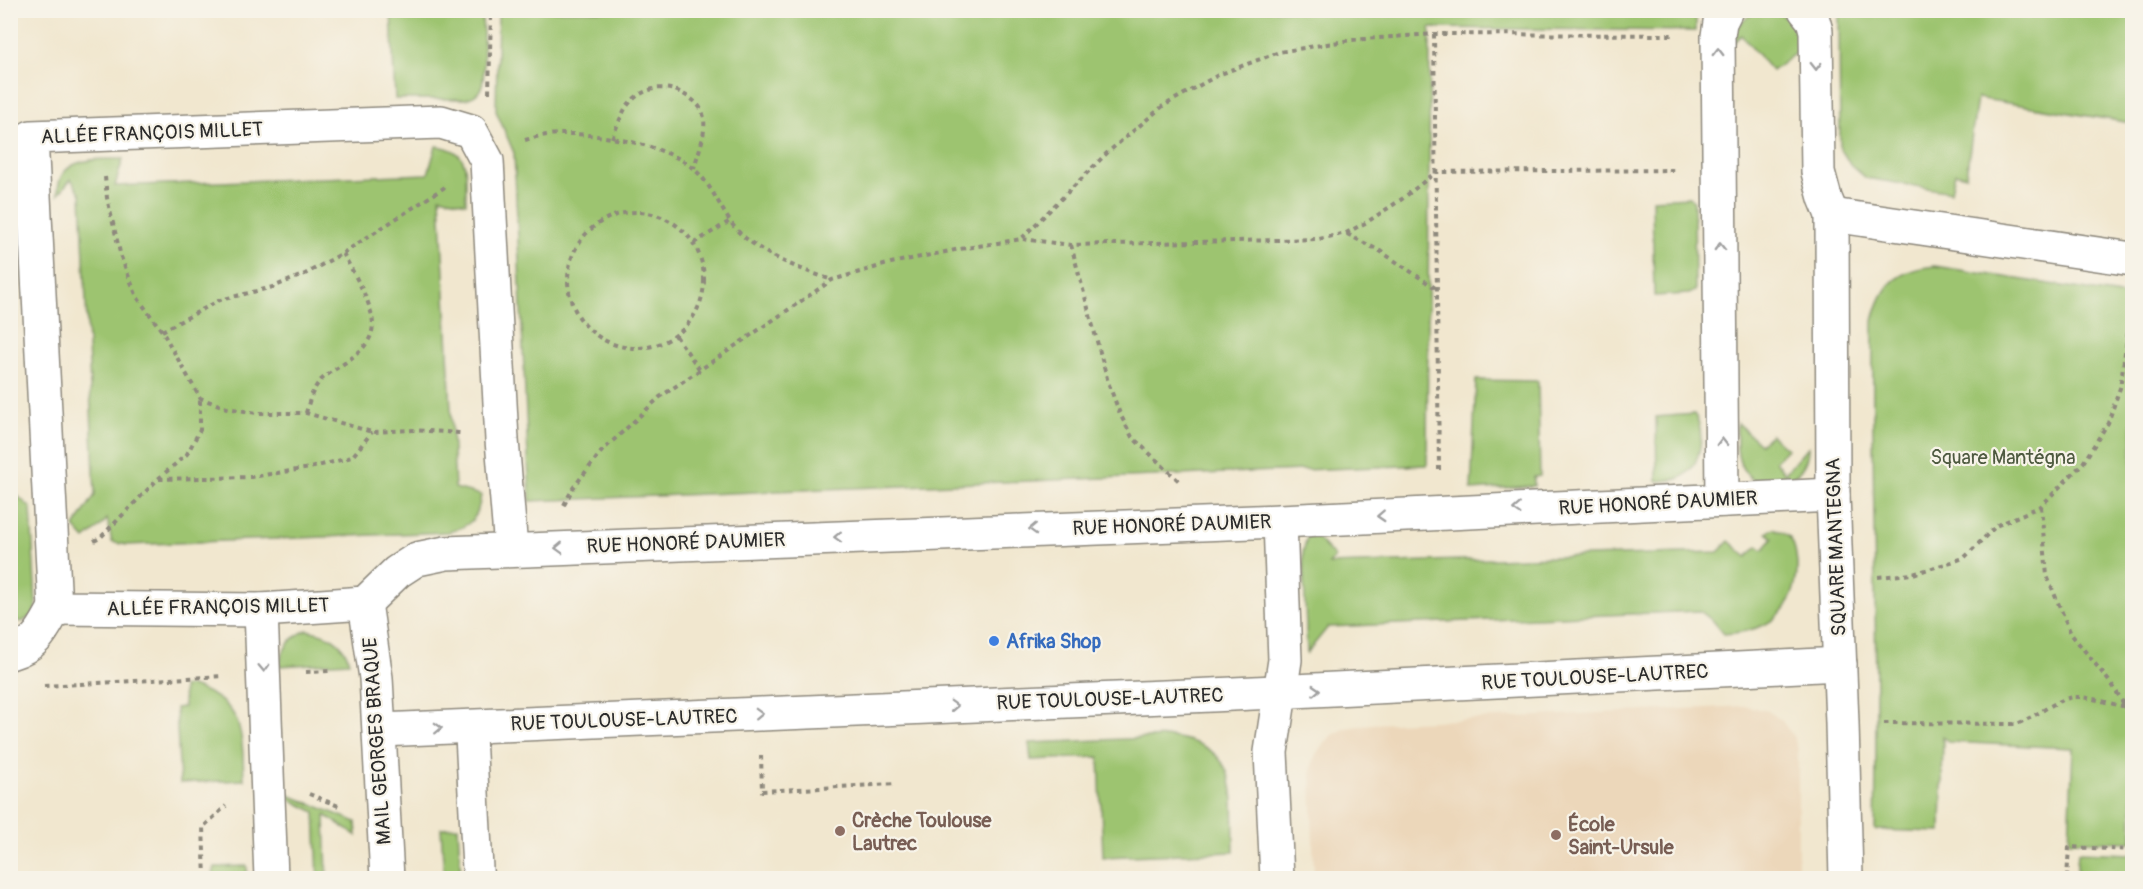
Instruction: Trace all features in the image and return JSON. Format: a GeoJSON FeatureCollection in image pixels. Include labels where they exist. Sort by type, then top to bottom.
{"type":"FeatureCollection","features":[{"type":"Feature","properties":{"kind":"street","name":"SQUARE MANTEGNA"},"geometry":{"type":"LineString","coordinates":[[1805,10],[1813,20],[1816,31],[1818,172],[1832,215],[1833,495],[1846,879]]}},
{"type":"Feature","properties":{"kind":"street"},"geometry":{"type":"LineString","coordinates":[[1722,23],[1719,170],[1722,500]]}},
{"type":"Feature","properties":{"kind":"street","name":"ALLÉE FRANÇOIS MILLET"},"geometry":{"type":"LineString","coordinates":[[365,603],[261,610],[55,608],[21,137],[441,122],[471,131]]}},
{"type":"Feature","properties":{"kind":"street"},"geometry":{"type":"LineString","coordinates":[[365,603],[397,572],[417,559],[446,553],[511,549],[502,440],[487,161],[471,131]]}},
{"type":"Feature","properties":{"kind":"street"},"geometry":{"type":"LineString","coordinates":[[1832,215],[2133,259]]}},
{"type":"Feature","properties":{"kind":"street","name":"RUE HONORÉ DAUMIER"},"geometry":{"type":"LineString","coordinates":[[511,549],[1280,521],[1833,495]]}},
{"type":"Feature","properties":{"kind":"street"},"geometry":{"type":"LineString","coordinates":[[1277,879],[1271,752],[1285,660],[1280,521]]}},
{"type":"Feature","properties":{"kind":"street","name":"MAIL GEORGES BRAQUE"},"geometry":{"type":"LineString","coordinates":[[365,603],[376,678],[387,879]]}},
{"type":"Feature","properties":{"kind":"street"},"geometry":{"type":"LineString","coordinates":[[11,652],[30,645],[38,638],[55,608]]}},
{"type":"Feature","properties":{"kind":"street"},"geometry":{"type":"LineString","coordinates":[[261,610],[271,879]]}},
{"type":"Feature","properties":{"kind":"street","name":"RUE TOULOUSE-LAUTREC"},"geometry":{"type":"LineString","coordinates":[[380,730],[1840,664]]}},
{"type":"Feature","properties":{"kind":"lane"},"geometry":{"type":"LineString","coordinates":[[470,726],[478,879]]}},
{"type":"Feature","properties":{"kind":"path"},"geometry":{"type":"LineString","coordinates":[[471,131],[488,103],[491,83],[491,10]]}},
{"type":"Feature","properties":{"kind":"path"},"geometry":{"type":"LineString","coordinates":[[1022,239],[1108,152],[1163,106],[1218,75],[1279,52],[1351,40],[1434,34],[1722,23]]}},
{"type":"Feature","properties":{"kind":"path"},"geometry":{"type":"LineString","coordinates":[[1434,34],[1440,513]]}},
{"type":"Feature","properties":{"kind":"path"},"geometry":{"type":"LineString","coordinates":[[612,138],[626,107],[642,93],[660,87],[680,91],[696,102],[704,117],[704,134],[694,168]]}},
{"type":"Feature","properties":{"kind":"path"},"geometry":{"type":"LineString","coordinates":[[162,331],[220,300],[273,287],[305,274],[343,253],[487,161],[505,144],[549,135],[591,134],[667,153],[694,168],[712,188],[740,234],[788,264],[832,280]]}},
{"type":"Feature","properties":{"kind":"path"},"geometry":{"type":"LineString","coordinates":[[53,561],[100,538],[158,479],[187,454],[200,430],[200,398],[162,331],[137,297],[121,258],[107,198],[100,135]]}},
{"type":"Feature","properties":{"kind":"path"},"geometry":{"type":"LineString","coordinates":[[563,507],[573,488],[602,451],[660,397],[832,280],[891,263],[1022,239],[1071,245],[1319,239],[1346,233],[1367,222],[1394,205],[1436,172],[1719,170]]}},
{"type":"Feature","properties":{"kind":"path"},"geometry":{"type":"LineString","coordinates":[[640,212],[661,217],[680,227],[694,243],[703,262],[705,283],[701,304],[691,321],[676,336],[657,345],[635,349],[614,345],[594,334],[580,319],[571,300],[568,278],[572,257],[583,238],[599,223],[618,214],[640,212]]}},
{"type":"Feature","properties":{"kind":"path"},"geometry":{"type":"LineString","coordinates":[[694,243],[730,221]]}},
{"type":"Feature","properties":{"kind":"path"},"geometry":{"type":"LineString","coordinates":[[1346,233],[1380,251],[1437,290]]}},
{"type":"Feature","properties":{"kind":"path"},"geometry":{"type":"LineString","coordinates":[[1071,245],[1108,382],[1120,414],[1132,437],[1181,483],[1184,491]]}},
{"type":"Feature","properties":{"kind":"path"},"geometry":{"type":"LineString","coordinates":[[306,413],[310,398],[320,381],[361,351],[370,338],[372,317],[343,253]]}},
{"type":"Feature","properties":{"kind":"path"},"geometry":{"type":"LineString","coordinates":[[1874,577],[1912,574],[1964,558],[1996,526],[2041,506],[2083,463],[2108,423],[2120,388],[2133,303]]}},
{"type":"Feature","properties":{"kind":"path"},"geometry":{"type":"LineString","coordinates":[[676,336],[700,370]]}},
{"type":"Feature","properties":{"kind":"path"},"geometry":{"type":"LineString","coordinates":[[200,398],[227,408],[257,413],[306,413],[372,432],[413,430],[452,432],[502,440]]}},
{"type":"Feature","properties":{"kind":"path"},"geometry":{"type":"LineString","coordinates":[[158,479],[251,477],[310,468],[352,457],[372,432]]}},
{"type":"Feature","properties":{"kind":"path"},"geometry":{"type":"LineString","coordinates":[[2041,506],[2047,576],[2071,634],[2113,686],[2133,718]]}},
{"type":"Feature","properties":{"kind":"path"},"geometry":{"type":"LineString","coordinates":[[303,672],[334,671]]}},
{"type":"Feature","properties":{"kind":"path"},"geometry":{"type":"LineString","coordinates":[[34,687],[226,676]]}},
{"type":"Feature","properties":{"kind":"path"},"geometry":{"type":"LineString","coordinates":[[1880,723],[2016,724],[2030,720],[2060,701],[2076,696],[2127,707]]}},
{"type":"Feature","properties":{"kind":"path"},"geometry":{"type":"LineString","coordinates":[[761,750],[762,791],[895,784]]}},
{"type":"Feature","properties":{"kind":"path"},"geometry":{"type":"LineString","coordinates":[[307,794],[346,809]]}},
{"type":"Feature","properties":{"kind":"path"},"geometry":{"type":"LineString","coordinates":[[205,879],[203,827],[229,803]]}},
{"type":"Feature","properties":{"kind":"path"},"geometry":{"type":"LineString","coordinates":[[2067,879],[2069,847],[2133,850]]}},
{"type":"Feature","properties":{"kind":"shaded area","name":"École Saint-Ursule"},"geometry":{"type":"Polygon","coordinates":[[[1747,706],[1768,711],[1782,721],[1794,738],[1798,749],[1798,878],[1314,878],[1311,773],[1313,761],[1331,736],[1346,728],[1372,724],[1747,706]]]}},
{"type":"Feature","properties":{"kind":"green space"},"geometry":{"type":"Polygon","coordinates":[[[1696,10],[1696,31],[1430,28],[1427,465],[530,501],[514,153],[496,111],[498,11],[1696,10]]]}},
{"type":"Feature","properties":{"kind":"green space"},"geometry":{"type":"Polygon","coordinates":[[[2110,10],[2132,14],[2132,123],[1977,98],[1966,176],[1955,173],[1951,192],[1866,178],[1850,164],[1840,148],[1839,11],[2110,10]]]}},
{"type":"Feature","properties":{"kind":"green space"},"geometry":{"type":"Polygon","coordinates":[[[391,11],[482,11],[484,73],[478,92],[466,99],[395,99],[391,11]]]}},
{"type":"Feature","properties":{"kind":"green space"},"geometry":{"type":"Polygon","coordinates":[[[1761,11],[1788,18],[1801,31],[1802,48],[1772,71],[1741,35],[1730,46],[1736,28],[1749,16],[1761,11]]]}},
{"type":"Feature","properties":{"kind":"green space"},"geometry":{"type":"Polygon","coordinates":[[[436,146],[448,148],[456,153],[461,158],[466,173],[466,203],[440,197],[455,488],[481,495],[473,520],[449,532],[127,545],[112,542],[107,519],[85,539],[74,527],[95,495],[81,194],[71,179],[58,195],[59,182],[64,173],[71,166],[80,162],[123,159],[115,186],[428,174],[436,146]]]}},
{"type":"Feature","properties":{"kind":"green space"},"geometry":{"type":"Polygon","coordinates":[[[1690,197],[1694,202],[1695,291],[1689,294],[1654,296],[1652,199],[1690,197]]]}},
{"type":"Feature","properties":{"kind":"green space","name":"Square Mantégna"},"geometry":{"type":"Polygon","coordinates":[[[1935,266],[2132,297],[2132,842],[2069,841],[2073,748],[1949,742],[1943,737],[1941,832],[1875,830],[1873,321],[1881,297],[1893,281],[1911,271],[1935,266]]]}},
{"type":"Feature","properties":{"kind":"green space"},"geometry":{"type":"Polygon","coordinates":[[[1476,380],[1538,381],[1540,476],[1534,477],[1534,486],[1471,490],[1476,380]]]}},
{"type":"Feature","properties":{"kind":"green space"},"geometry":{"type":"Polygon","coordinates":[[[1694,414],[1698,421],[1701,439],[1700,449],[1693,466],[1680,478],[1657,481],[1656,417],[1694,414]]]}},
{"type":"Feature","properties":{"kind":"green space"},"geometry":{"type":"Polygon","coordinates":[[[1737,423],[1760,444],[1771,435],[1787,449],[1775,461],[1785,473],[1808,447],[1801,469],[1783,483],[1762,484],[1752,479],[1743,469],[1739,458],[1737,423]]]}},
{"type":"Feature","properties":{"kind":"green space"},"geometry":{"type":"Polygon","coordinates":[[[10,489],[31,508],[36,607],[33,615],[22,622],[11,613],[10,489]]]}},
{"type":"Feature","properties":{"kind":"green space"},"geometry":{"type":"Polygon","coordinates":[[[1773,528],[1789,537],[1793,543],[1797,563],[1796,582],[1790,599],[1779,614],[1764,625],[1749,630],[1724,634],[1700,611],[1328,627],[1307,653],[1303,552],[1307,537],[1313,534],[1335,557],[1329,564],[1718,552],[1729,541],[1747,557],[1757,546],[1763,550],[1773,538],[1767,533],[1773,528]]]}},
{"type":"Feature","properties":{"kind":"green space"},"geometry":{"type":"Polygon","coordinates":[[[307,630],[334,639],[347,654],[349,662],[279,666],[288,644],[307,630]]]}},
{"type":"Feature","properties":{"kind":"green space"},"geometry":{"type":"Polygon","coordinates":[[[191,686],[222,701],[237,721],[241,734],[244,780],[180,783],[176,708],[184,707],[183,687],[191,686]]]}},
{"type":"Feature","properties":{"kind":"green space"},"geometry":{"type":"Polygon","coordinates":[[[1171,737],[1194,742],[1211,751],[1222,762],[1229,776],[1232,793],[1234,852],[1103,857],[1099,757],[1031,760],[1029,743],[1171,737]]]}},
{"type":"Feature","properties":{"kind":"green space"},"geometry":{"type":"Polygon","coordinates":[[[284,793],[356,822],[357,836],[325,815],[327,878],[318,878],[315,812],[283,796],[284,793]]]}},
{"type":"Feature","properties":{"kind":"green space"},"geometry":{"type":"Polygon","coordinates":[[[458,827],[461,878],[444,878],[441,828],[458,827]]]}},
{"type":"Feature","properties":{"kind":"green space"},"geometry":{"type":"Polygon","coordinates":[[[2078,852],[2132,854],[2132,878],[2076,878],[2078,852]]]}},
{"type":"Feature","properties":{"kind":"green space"},"geometry":{"type":"Polygon","coordinates":[[[247,866],[247,878],[212,878],[215,867],[247,866]]]}},
{"type":"Feature","properties":{"kind":"place","name":"Afrika Shop"},"geometry":{"type":"Point","coordinates":[994,641]}},
{"type":"Feature","properties":{"kind":"place","name":"Crèche Toulouse Lautrec"},"geometry":{"type":"Point","coordinates":[840,831]}},
{"type":"Feature","properties":{"kind":"place","name":"École Saint-Ursule"},"geometry":{"type":"Point","coordinates":[1556,835]}}]}
